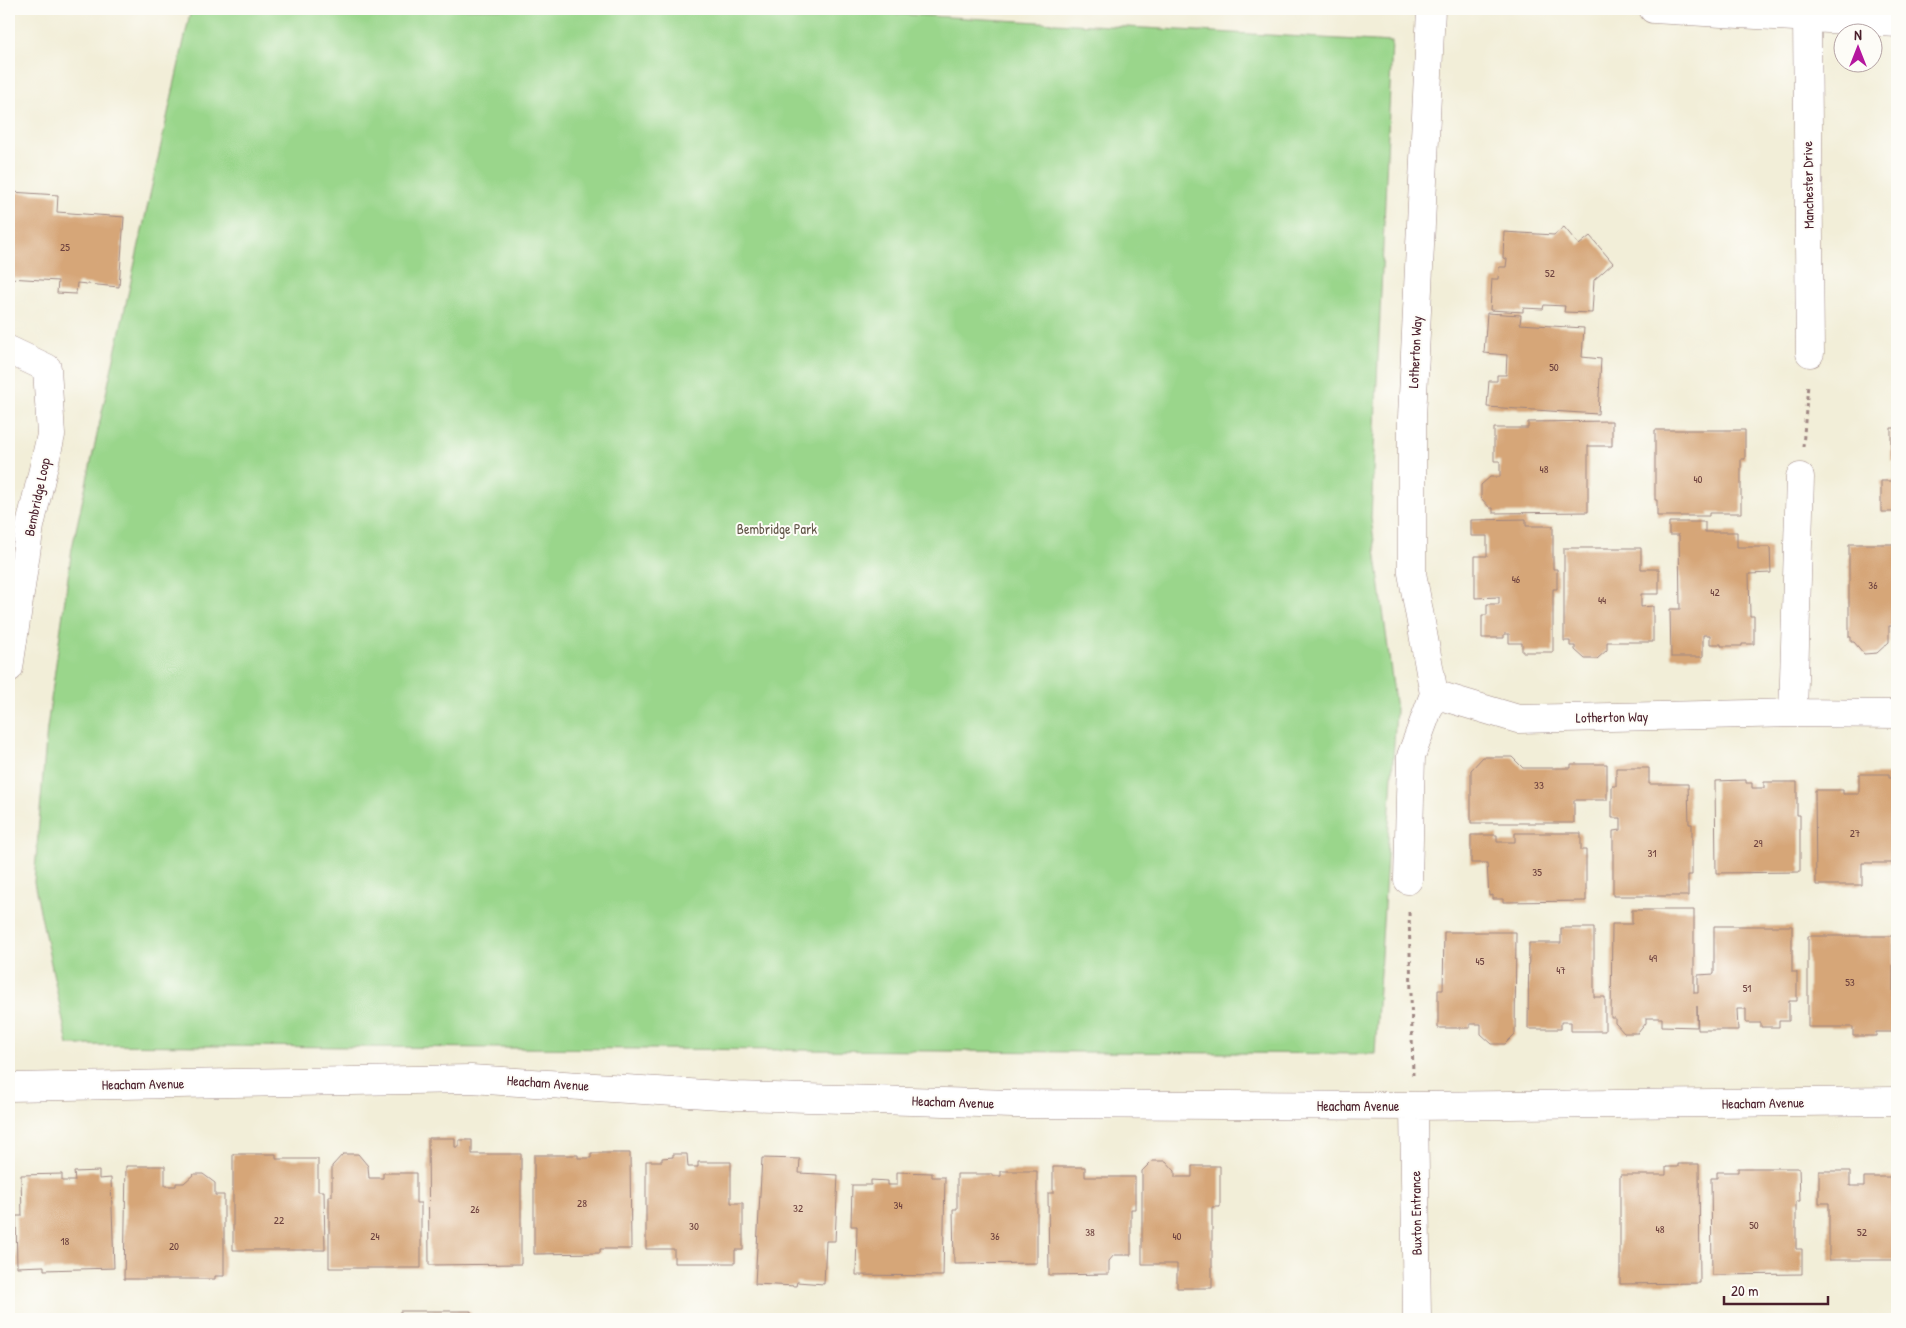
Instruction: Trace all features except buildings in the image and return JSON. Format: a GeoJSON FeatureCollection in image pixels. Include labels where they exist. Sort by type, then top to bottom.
{"type":"FeatureCollection","features":[{"type":"Feature","properties":{"kind":"street","name":"Lotherton Way"},"geometry":{"type":"LineString","coordinates":[[1431,9],[1412,418],[1412,573],[1434,694],[1518,719],[1793,713],[1897,714]]}},
{"type":"Feature","properties":{"kind":"street"},"geometry":{"type":"LineString","coordinates":[[1653,9],[1897,23]]}},
{"type":"Feature","properties":{"kind":"street","name":"Manchester Drive"},"geometry":{"type":"LineString","coordinates":[[1807,18],[1810,353]]}},
{"type":"Feature","properties":{"kind":"street","name":"Bembridge Loop"},"geometry":{"type":"LineString","coordinates":[[9,350],[47,368],[51,435],[30,526],[9,668]]}},
{"type":"Feature","properties":{"kind":"street"},"geometry":{"type":"LineString","coordinates":[[1793,713],[1800,477]]}},
{"type":"Feature","properties":{"kind":"street"},"geometry":{"type":"LineString","coordinates":[[1408,880],[1411,756],[1434,694]]}},
{"type":"Feature","properties":{"kind":"street","name":"Heacham Avenue"},"geometry":{"type":"LineString","coordinates":[[9,1087],[471,1078],[736,1096],[1013,1104],[1414,1106],[1897,1101]]}},
{"type":"Feature","properties":{"kind":"street","name":"Buxton Entrance"},"geometry":{"type":"LineString","coordinates":[[1414,1106],[1417,1319]]}},
{"type":"Feature","properties":{"kind":"path"},"geometry":{"type":"LineString","coordinates":[[1800,477],[1810,353]]}},
{"type":"Feature","properties":{"kind":"path"},"geometry":{"type":"LineString","coordinates":[[1408,880],[1414,1106]]}},
{"type":"Feature","properties":{"kind":"green space","name":"Bembridge Park"},"geometry":{"type":"Polygon","coordinates":[[[191,9],[808,9],[1392,42],[1371,518],[1396,710],[1375,1054],[68,1045],[34,882],[47,728],[72,548],[191,9]]]}}]}
